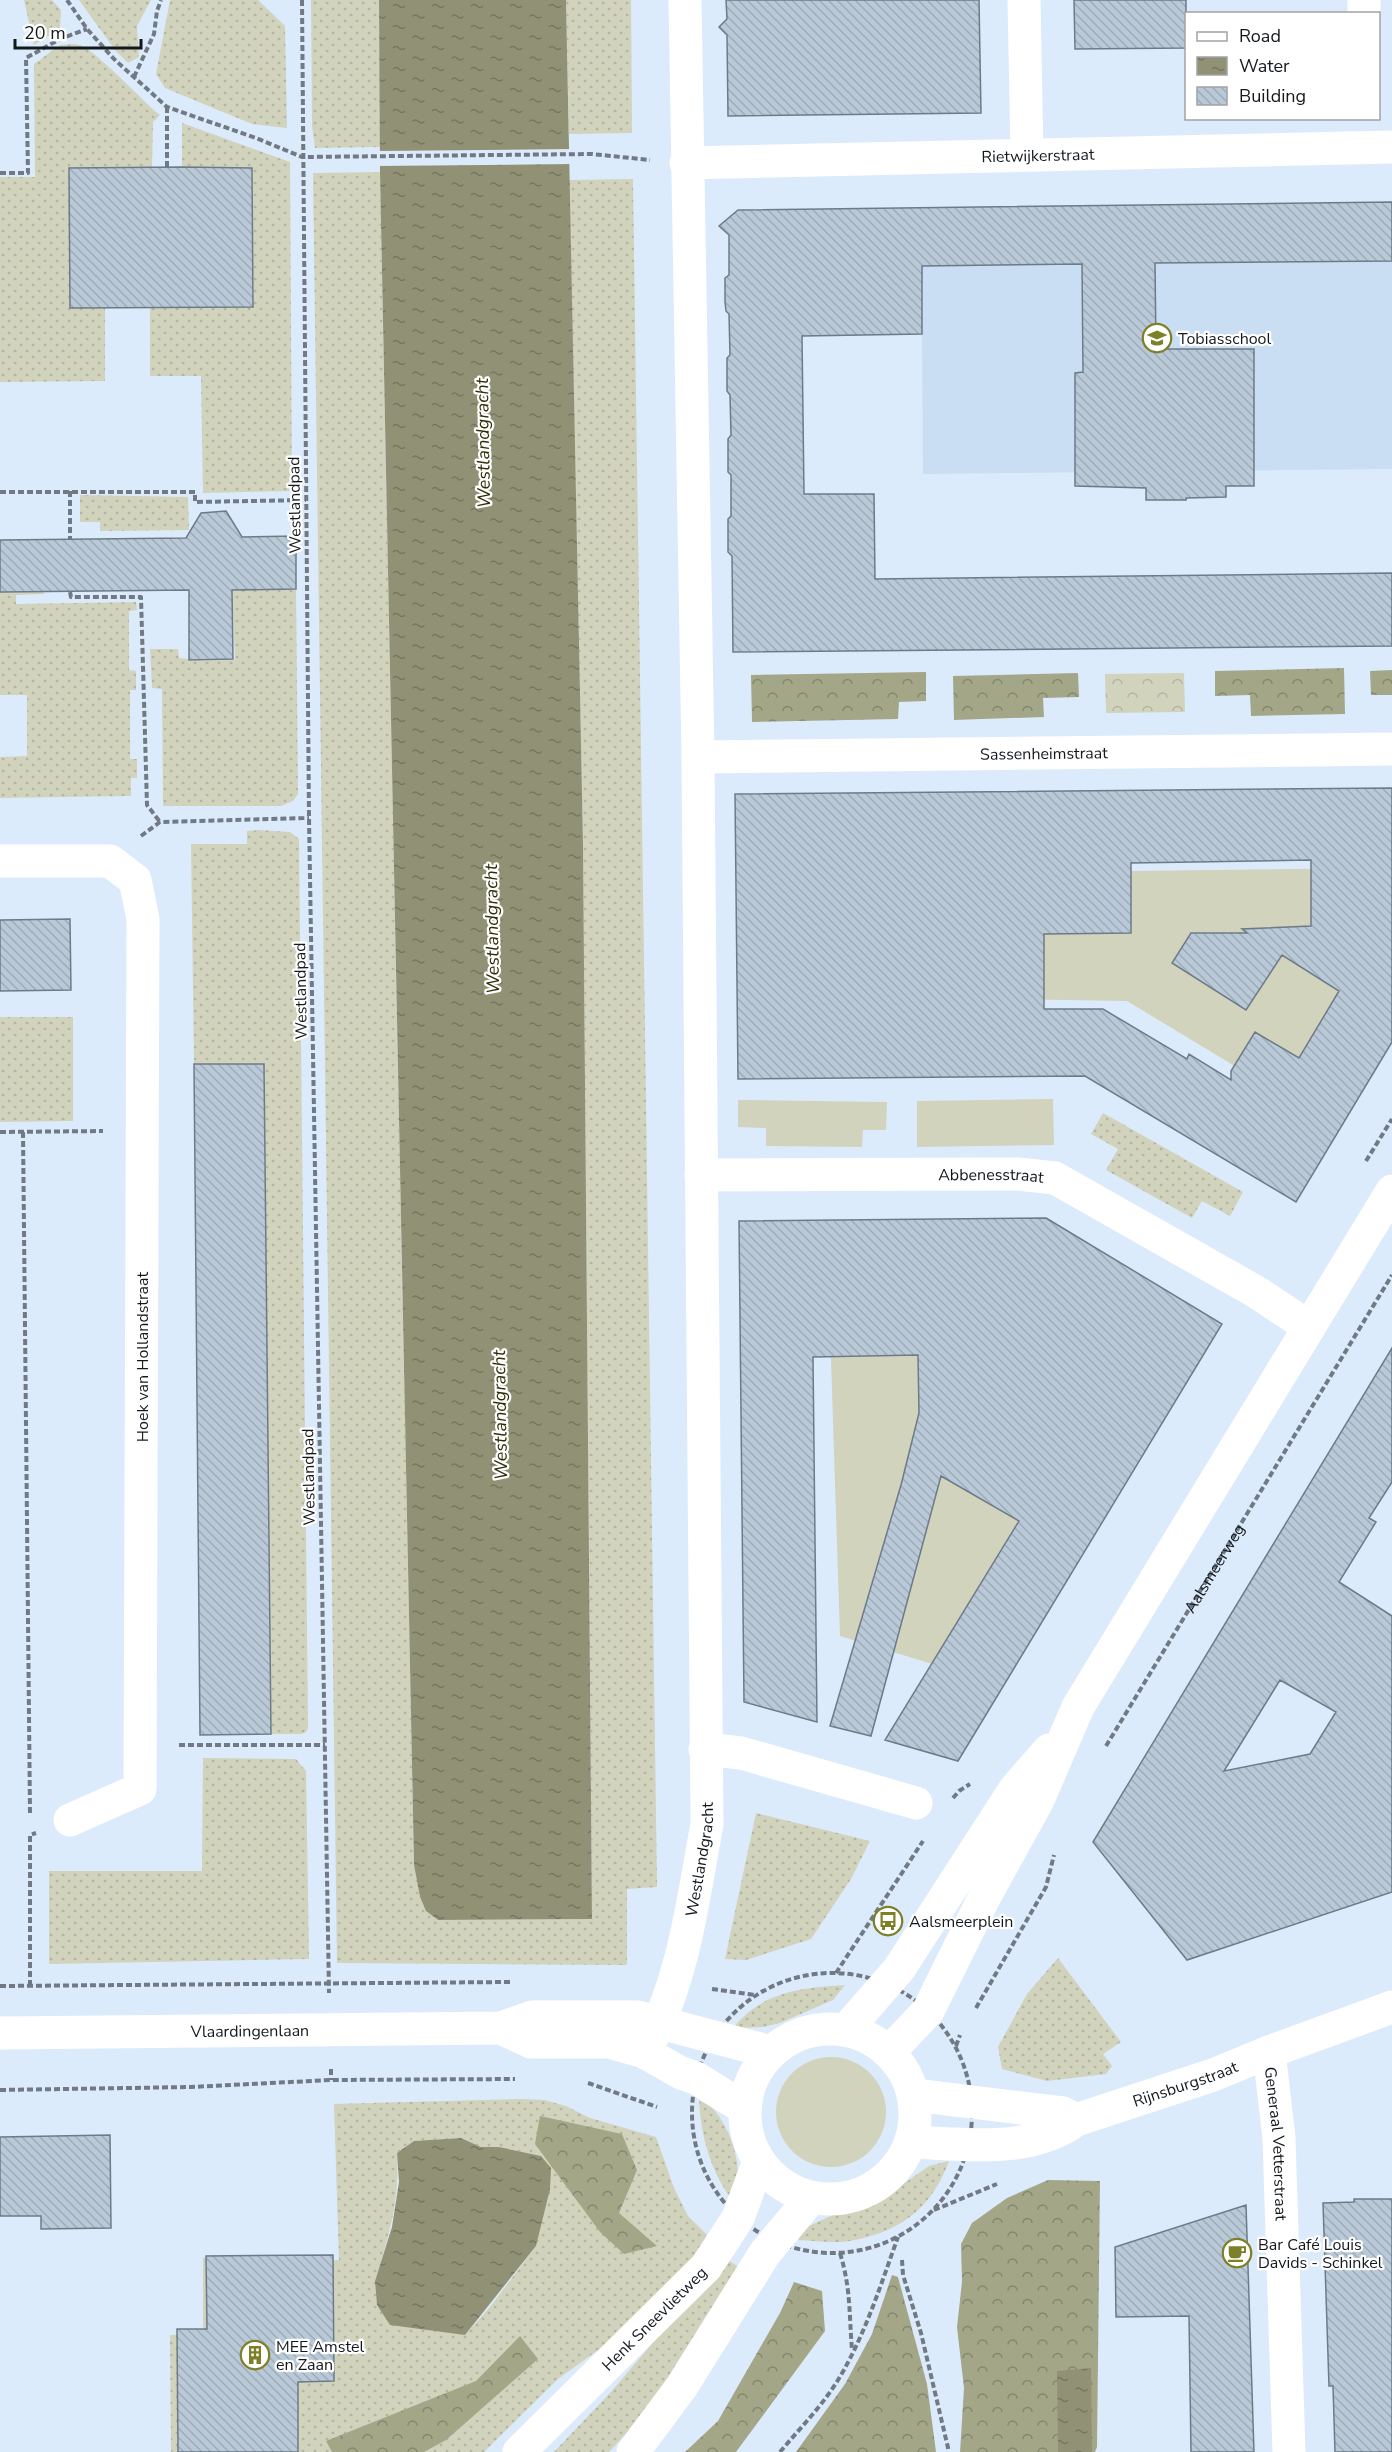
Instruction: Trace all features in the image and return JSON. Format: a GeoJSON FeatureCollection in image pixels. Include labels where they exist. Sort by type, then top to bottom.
{"type":"FeatureCollection","features":[{"type":"Feature","properties":{"kind":"street","name":"Westlandgracht"},"geometry":{"type":"LineString","coordinates":[[644,2052],[660,2023],[674,1984],[707,1824],[698,757],[685,0]]}},
{"type":"Feature","properties":{"kind":"street"},"geometry":{"type":"LineString","coordinates":[[1024,0],[1027,154]]}},
{"type":"Feature","properties":{"kind":"street","name":"Rietwijkerstraat"},"geometry":{"type":"LineString","coordinates":[[686,163],[1027,154],[1375,137]]}},
{"type":"Feature","properties":{"kind":"street","name":"Sassenheimstraat"},"geometry":{"type":"LineString","coordinates":[[698,757],[1392,749]]}},
{"type":"Feature","properties":{"kind":"street"},"geometry":{"type":"LineString","coordinates":[[0,861],[110,861]]}},
{"type":"Feature","properties":{"kind":"street","name":"Hoek van Hollandstraat"},"geometry":{"type":"LineString","coordinates":[[70,1820],[140,1789],[143,920],[135,880],[110,861]]}},
{"type":"Feature","properties":{"kind":"street","name":"Abbenesstraat"},"geometry":{"type":"LineString","coordinates":[[701,1175],[1018,1174],[1055,1178],[1258,1293],[1309,1327]]}},
{"type":"Feature","properties":{"kind":"street"},"geometry":{"type":"LineString","coordinates":[[890,2052],[928,2011],[965,1935],[1038,1800],[1078,1707],[1392,1191]]}},
{"type":"Feature","properties":{"kind":"street"},"geometry":{"type":"LineString","coordinates":[[846,2030],[899,1969],[1015,1789],[1066,1731]]}},
{"type":"Feature","properties":{"kind":"street"},"geometry":{"type":"LineString","coordinates":[[705,1749],[741,1753],[916,1803]]}},
{"type":"Feature","properties":{"kind":"street","name":"Rijnsburgstraat"},"geometry":{"type":"LineString","coordinates":[[912,2142],[988,2145],[1021,2141],[1065,2128],[1076,2120],[1213,2075],[1392,2007]]}},
{"type":"Feature","properties":{"kind":"street","name":"Vlaardingenlaan"},"geometry":{"type":"LineString","coordinates":[[0,2032],[501,2028],[532,2017],[638,2017],[771,2052]]}},
{"type":"Feature","properties":{"kind":"street","name":"Vlaardingenlaan"},"geometry":{"type":"LineString","coordinates":[[501,2028],[531,2042],[609,2042],[644,2052],[681,2073],[696,2078],[744,2108]]}},
{"type":"Feature","properties":{"kind":"street"},"geometry":{"type":"LineString","coordinates":[[819,2029],[846,2030],[869,2038],[890,2052],[909,2080],[914,2095],[916,2118],[912,2142],[896,2169],[872,2189],[843,2199],[811,2198],[790,2191],[773,2178],[759,2161],[747,2136],[744,2108],[753,2077],[771,2052],[793,2037],[819,2029]]}},
{"type":"Feature","properties":{"kind":"street","name":"Generaal Vetterstraat"},"geometry":{"type":"LineString","coordinates":[[1269,2052],[1279,2138],[1289,2452]]}},
{"type":"Feature","properties":{"kind":"street"},"geometry":{"type":"LineString","coordinates":[[914,2095],[1063,2113],[1076,2120]]}},
{"type":"Feature","properties":{"kind":"street","name":"Henk Sneevlietweg"},"geometry":{"type":"LineString","coordinates":[[519,2452],[706,2267],[738,2218],[759,2161]]}},
{"type":"Feature","properties":{"kind":"street"},"geometry":{"type":"LineString","coordinates":[[633,2452],[682,2386],[765,2253],[811,2198]]}},
{"type":"Feature","properties":{"kind":"path"},"geometry":{"type":"LineString","coordinates":[[67,0],[114,60],[167,107],[302,156],[592,154],[686,163]]}},
{"type":"Feature","properties":{"kind":"path"},"geometry":{"type":"LineString","coordinates":[[134,77],[154,34],[156,11],[161,0]]}},
{"type":"Feature","properties":{"kind":"path","name":"Westlandpad"},"geometry":{"type":"LineString","coordinates":[[302,0],[309,818],[329,1982]]}},
{"type":"Feature","properties":{"kind":"path"},"geometry":{"type":"LineString","coordinates":[[0,173],[28,173],[26,58],[60,39],[87,28]]}},
{"type":"Feature","properties":{"kind":"path"},"geometry":{"type":"LineString","coordinates":[[167,107],[167,167]]}},
{"type":"Feature","properties":{"kind":"path"},"geometry":{"type":"LineString","coordinates":[[69,491],[70,539]]}},
{"type":"Feature","properties":{"kind":"path"},"geometry":{"type":"LineString","coordinates":[[0,492],[195,492],[195,502],[306,500]]}},
{"type":"Feature","properties":{"kind":"path"},"geometry":{"type":"LineString","coordinates":[[70,592],[71,597],[141,597],[147,805],[159,822]]}},
{"type":"Feature","properties":{"kind":"path"},"geometry":{"type":"LineString","coordinates":[[110,861],[159,822],[309,818]]}},
{"type":"Feature","properties":{"kind":"path"},"geometry":{"type":"LineString","coordinates":[[0,1132],[143,1130]]}},
{"type":"Feature","properties":{"kind":"path"},"geometry":{"type":"LineString","coordinates":[[23,1132],[30,1986]]}},
{"type":"Feature","properties":{"kind":"path","name":"Aalsmeerweg"},"geometry":{"type":"LineString","coordinates":[[1101,1755],[1392,1275]]}},
{"type":"Feature","properties":{"kind":"path"},"geometry":{"type":"LineString","coordinates":[[141,1745],[325,1745]]}},
{"type":"Feature","properties":{"kind":"path"},"geometry":{"type":"LineString","coordinates":[[948,1806],[959,1791]]}},
{"type":"Feature","properties":{"kind":"path"},"geometry":{"type":"LineString","coordinates":[[30,1835],[70,1820]]}},
{"type":"Feature","properties":{"kind":"path"},"geometry":{"type":"LineString","coordinates":[[836,1973],[924,1839]]}},
{"type":"Feature","properties":{"kind":"path"},"geometry":{"type":"LineString","coordinates":[[971,2015],[1046,1887],[1056,1847]]}},
{"type":"Feature","properties":{"kind":"path"},"geometry":{"type":"LineString","coordinates":[[0,1986],[517,1982]]}},
{"type":"Feature","properties":{"kind":"path"},"geometry":{"type":"LineString","coordinates":[[956,2046],[965,2025]]}},
{"type":"Feature","properties":{"kind":"path"},"geometry":{"type":"LineString","coordinates":[[0,2090],[191,2088],[331,2080],[519,2079]]}},
{"type":"Feature","properties":{"kind":"path"},"geometry":{"type":"LineString","coordinates":[[577,2079],[664,2109]]}},
{"type":"Feature","properties":{"kind":"path"},"geometry":{"type":"LineString","coordinates":[[684,2120],[692,2126]]}},
{"type":"Feature","properties":{"kind":"path"},"geometry":{"type":"LineString","coordinates":[[780,2452],[831,2391],[866,2324],[898,2237]]}},
{"type":"Feature","properties":{"kind":"path"},"geometry":{"type":"LineString","coordinates":[[840,2253],[847,2275],[851,2303],[852,2351]]}},
{"type":"Feature","properties":{"kind":"path"},"geometry":{"type":"LineString","coordinates":[[902,2260],[903,2275],[921,2333],[949,2452]]}},
{"type":"Feature","properties":{"kind":"shaded area","name":"Tobiasschool"},"geometry":{"type":"Polygon","coordinates":[[[1392,202],[1392,469],[923,474],[921,208],[1392,202]]]}},
{"type":"Feature","properties":{"kind":"green space"},"geometry":{"type":"Polygon","coordinates":[[[24,0],[52,0],[61,10],[60,29],[34,45],[24,0]]]}},
{"type":"Feature","properties":{"kind":"green space"},"geometry":{"type":"Polygon","coordinates":[[[79,0],[151,0],[137,26],[139,57],[128,63],[115,50],[79,0]]]}},
{"type":"Feature","properties":{"kind":"green space"},"geometry":{"type":"Polygon","coordinates":[[[170,0],[258,0],[285,26],[287,128],[252,124],[165,88],[156,74],[170,0]]]}},
{"type":"Feature","properties":{"kind":"green space"},"geometry":{"type":"Polygon","coordinates":[[[311,0],[379,0],[381,147],[315,148],[312,126],[311,0]]]}},
{"type":"Feature","properties":{"kind":"green space"},"geometry":{"type":"Polygon","coordinates":[[[566,0],[631,0],[632,133],[569,134],[566,0]]]}},
{"type":"Feature","properties":{"kind":"green space"},"geometry":{"type":"Polygon","coordinates":[[[77,44],[96,56],[160,115],[153,122],[152,167],[69,169],[70,307],[105,308],[105,381],[0,382],[0,177],[35,177],[34,64],[60,45],[77,44]]]}},
{"type":"Feature","properties":{"kind":"green space"},"geometry":{"type":"Polygon","coordinates":[[[182,123],[290,162],[292,491],[203,493],[201,376],[150,376],[150,308],[253,307],[252,168],[182,167],[182,123]]]}},
{"type":"Feature","properties":{"kind":"green space"},"geometry":{"type":"Polygon","coordinates":[[[380,172],[414,1865],[420,1897],[426,1911],[438,1920],[592,1919],[583,843],[569,180],[633,179],[657,1887],[627,1889],[627,1965],[337,1963],[313,173],[380,172]]]}},
{"type":"Feature","properties":{"kind":"green space"},"geometry":{"type":"Polygon","coordinates":[[[80,495],[188,497],[189,530],[100,531],[100,522],[80,522],[80,495]]]}},
{"type":"Feature","properties":{"kind":"green space"},"geometry":{"type":"Polygon","coordinates":[[[232,590],[296,590],[298,794],[293,801],[281,806],[163,806],[162,689],[152,688],[150,649],[178,649],[179,658],[189,659],[189,661],[235,660],[232,590]]]}},
{"type":"Feature","properties":{"kind":"green space"},"geometry":{"type":"Polygon","coordinates":[[[0,592],[44,592],[44,594],[16,595],[16,604],[136,602],[137,610],[129,611],[129,670],[136,671],[136,690],[130,690],[130,759],[137,759],[137,778],[131,778],[131,796],[0,798],[0,757],[27,756],[27,695],[0,695],[0,592]]]}},
{"type":"Feature","properties":{"kind":"green space"},"geometry":{"type":"Polygon","coordinates":[[[1344,668],[1345,714],[1251,716],[1250,695],[1215,696],[1215,671],[1344,668]]]}},
{"type":"Feature","properties":{"kind":"green space"},"geometry":{"type":"Polygon","coordinates":[[[1392,670],[1392,695],[1371,695],[1370,671],[1392,670]]]}},
{"type":"Feature","properties":{"kind":"green space"},"geometry":{"type":"Polygon","coordinates":[[[926,672],[926,701],[899,702],[898,719],[752,722],[751,675],[926,672]]]}},
{"type":"Feature","properties":{"kind":"green space"},"geometry":{"type":"Polygon","coordinates":[[[1078,673],[1079,697],[1043,698],[1044,717],[954,720],[953,676],[1078,673]]]}},
{"type":"Feature","properties":{"kind":"green space"},"geometry":{"type":"Polygon","coordinates":[[[1184,673],[1185,712],[1106,713],[1105,674],[1184,673]]]}},
{"type":"Feature","properties":{"kind":"green space"},"geometry":{"type":"Polygon","coordinates":[[[247,831],[290,832],[299,839],[308,1728],[301,1734],[271,1734],[264,1064],[194,1064],[191,844],[247,844],[247,831]]]}},
{"type":"Feature","properties":{"kind":"green space"},"geometry":{"type":"Polygon","coordinates":[[[1373,868],[1392,901],[1286,1097],[1127,1001],[830,996],[828,875],[1373,868]]]}},
{"type":"Feature","properties":{"kind":"green space"},"geometry":{"type":"Polygon","coordinates":[[[0,1017],[73,1017],[73,1121],[0,1122],[0,1017]]]}},
{"type":"Feature","properties":{"kind":"green space"},"geometry":{"type":"Polygon","coordinates":[[[1053,1099],[1054,1145],[917,1147],[917,1101],[1053,1099]]]}},
{"type":"Feature","properties":{"kind":"green space"},"geometry":{"type":"Polygon","coordinates":[[[738,1100],[887,1102],[886,1130],[863,1130],[862,1147],[766,1146],[766,1128],[738,1127],[738,1100]]]}},
{"type":"Feature","properties":{"kind":"green space"},"geometry":{"type":"Polygon","coordinates":[[[1103,1113],[1243,1192],[1230,1216],[1202,1201],[1192,1218],[1106,1170],[1118,1149],[1091,1134],[1103,1113]]]}},
{"type":"Feature","properties":{"kind":"green space"},"geometry":{"type":"Polygon","coordinates":[[[829,1299],[1122,1348],[939,1666],[840,1636],[829,1299]]]}},
{"type":"Feature","properties":{"kind":"green space"},"geometry":{"type":"Polygon","coordinates":[[[203,1758],[296,1759],[306,1771],[309,1959],[49,1964],[49,1871],[202,1871],[203,1758]]]}},
{"type":"Feature","properties":{"kind":"green space"},"geometry":{"type":"Polygon","coordinates":[[[756,1813],[870,1841],[851,1879],[811,1939],[746,1960],[725,1959],[756,1813]]]}},
{"type":"Feature","properties":{"kind":"green space"},"geometry":{"type":"Polygon","coordinates":[[[1058,1958],[1121,2042],[1103,2054],[1112,2066],[1106,2074],[1047,2081],[1002,2069],[998,2047],[1027,1994],[1058,1958]]]}},
{"type":"Feature","properties":{"kind":"green space"},"geometry":{"type":"Polygon","coordinates":[[[845,1985],[833,2000],[780,2023],[763,2027],[733,2028],[757,2006],[770,1999],[798,1990],[845,1985]]]}},
{"type":"Feature","properties":{"kind":"green space"},"geometry":{"type":"Polygon","coordinates":[[[831,2057],[852,2061],[870,2073],[882,2091],[886,2112],[882,2133],[870,2151],[852,2163],[831,2167],[810,2163],[792,2151],[780,2133],[776,2112],[780,2091],[792,2073],[810,2061],[831,2057]]]}},
{"type":"Feature","properties":{"kind":"green space"},"geometry":{"type":"Polygon","coordinates":[[[544,2100],[566,2106],[590,2118],[656,2137],[674,2188],[688,2216],[711,2239],[666,2301],[558,2379],[484,2452],[171,2452],[170,2335],[203,2334],[203,2258],[339,2260],[334,2104],[544,2100]],[[461,2138],[415,2141],[397,2153],[395,2202],[375,2281],[465,2335],[490,2307],[536,2246],[550,2168],[540,2156],[499,2147],[481,2147],[461,2138]]]}},
{"type":"Feature","properties":{"kind":"green space"},"geometry":{"type":"Polygon","coordinates":[[[699,2100],[715,2111],[732,2141],[738,2178],[731,2199],[717,2176],[708,2152],[699,2100]]]}},
{"type":"Feature","properties":{"kind":"green space"},"geometry":{"type":"Polygon","coordinates":[[[540,2116],[622,2134],[637,2170],[619,2213],[657,2246],[624,2254],[600,2232],[535,2144],[540,2116]]]}},
{"type":"Feature","properties":{"kind":"green space"},"geometry":{"type":"Polygon","coordinates":[[[949,2161],[934,2191],[924,2204],[914,2214],[888,2230],[848,2241],[799,2240],[796,2232],[835,2214],[859,2211],[876,2203],[929,2166],[949,2161]]]}},
{"type":"Feature","properties":{"kind":"green space"},"geometry":{"type":"Polygon","coordinates":[[[1048,2180],[1100,2181],[1097,2447],[1095,2452],[960,2452],[964,2388],[957,2327],[962,2282],[961,2244],[972,2223],[1007,2198],[1048,2180]]]}},
{"type":"Feature","properties":{"kind":"green space"},"geometry":{"type":"Polygon","coordinates":[[[725,2258],[743,2270],[670,2386],[609,2452],[554,2452],[610,2393],[725,2258]]]}},
{"type":"Feature","properties":{"kind":"green space"},"geometry":{"type":"Polygon","coordinates":[[[892,2275],[898,2277],[927,2384],[936,2452],[796,2452],[845,2384],[872,2334],[892,2275]]]}},
{"type":"Feature","properties":{"kind":"green space"},"geometry":{"type":"Polygon","coordinates":[[[794,2282],[822,2291],[825,2331],[736,2452],[685,2452],[718,2421],[780,2313],[794,2282]]]}},
{"type":"Feature","properties":{"kind":"green space"},"geometry":{"type":"Polygon","coordinates":[[[520,2336],[538,2359],[446,2440],[424,2452],[332,2452],[326,2441],[476,2381],[520,2336]]]}},
{"type":"Feature","properties":{"kind":"water"},"geometry":{"type":"Polygon","coordinates":[[[379,0],[566,0],[583,843],[592,1919],[438,1920],[426,1911],[420,1897],[414,1865],[380,172],[379,0]]]}},
{"type":"Feature","properties":{"kind":"water"},"geometry":{"type":"Polygon","coordinates":[[[461,2138],[481,2147],[499,2147],[541,2156],[551,2168],[550,2189],[536,2246],[465,2335],[390,2325],[377,2305],[375,2281],[392,2227],[399,2182],[397,2153],[414,2141],[461,2138]]]}},
{"type":"Feature","properties":{"kind":"water"},"geometry":{"type":"Polygon","coordinates":[[[1091,2368],[1092,2452],[1058,2452],[1057,2371],[1091,2368]]]}},
{"type":"Feature","properties":{"kind":"pier"},"geometry":{"type":"Polygon","coordinates":[[[572,149],[572,164],[377,166],[378,151],[572,149]]]}},
{"type":"Feature","properties":{"kind":"building"},"geometry":{"type":"Polygon","coordinates":[[[726,0],[979,0],[981,113],[728,116],[727,35],[719,27],[727,19],[726,0]]]}},
{"type":"Feature","properties":{"kind":"building"},"geometry":{"type":"Polygon","coordinates":[[[1074,0],[1186,0],[1185,48],[1075,49],[1074,0]]]}},
{"type":"Feature","properties":{"kind":"building"},"geometry":{"type":"Polygon","coordinates":[[[69,168],[252,168],[253,307],[70,308],[69,168]]]}},
{"type":"Feature","properties":{"kind":"building"},"geometry":{"type":"Polygon","coordinates":[[[1392,202],[1392,261],[1155,263],[1156,349],[1254,349],[1254,486],[1226,486],[1226,497],[1146,500],[1146,488],[1075,486],[1075,373],[1083,372],[1082,264],[922,266],[922,334],[802,336],[804,494],[874,494],[875,579],[1392,573],[1392,646],[733,652],[732,556],[728,552],[731,475],[728,472],[728,439],[731,435],[727,358],[730,355],[729,314],[726,311],[725,302],[725,278],[729,275],[729,235],[719,226],[738,210],[1392,202]]]}},
{"type":"Feature","properties":{"kind":"building"},"geometry":{"type":"Polygon","coordinates":[[[226,511],[242,537],[296,536],[296,589],[232,590],[233,659],[189,660],[189,590],[0,592],[0,540],[186,538],[201,513],[226,511]]]}},
{"type":"Feature","properties":{"kind":"building"},"geometry":{"type":"Polygon","coordinates":[[[1392,788],[1392,1042],[1296,1202],[1085,1076],[738,1079],[735,794],[1392,788]],[[1311,860],[1131,863],[1131,933],[1044,934],[1044,1009],[1103,1009],[1187,1059],[1189,1054],[1231,1080],[1231,1071],[1255,1032],[1299,1058],[1339,991],[1282,955],[1246,1010],[1172,963],[1191,933],[1247,933],[1242,929],[1311,926],[1311,860]]]}},
{"type":"Feature","properties":{"kind":"building"},"geometry":{"type":"Polygon","coordinates":[[[70,919],[71,990],[0,991],[0,920],[70,919]]]}},
{"type":"Feature","properties":{"kind":"building"},"geometry":{"type":"Polygon","coordinates":[[[194,1064],[264,1064],[271,1734],[200,1735],[194,1064]]]}},
{"type":"Feature","properties":{"kind":"building"},"geometry":{"type":"Polygon","coordinates":[[[1046,1218],[1222,1324],[958,1761],[885,1740],[1019,1521],[941,1476],[871,1736],[830,1726],[901,1485],[919,1413],[918,1355],[813,1357],[817,1722],[744,1702],[739,1221],[1046,1218]]]}},
{"type":"Feature","properties":{"kind":"building"},"geometry":{"type":"Polygon","coordinates":[[[1392,1348],[1392,1482],[1369,1518],[1376,1522],[1339,1582],[1392,1616],[1392,1892],[1187,1960],[1093,1842],[1392,1348]],[[1280,1680],[1224,1771],[1310,1754],[1336,1712],[1280,1680]]]}},
{"type":"Feature","properties":{"kind":"building"},"geometry":{"type":"Polygon","coordinates":[[[110,2135],[111,2228],[41,2229],[41,2216],[0,2216],[0,2137],[110,2135]]]}},
{"type":"Feature","properties":{"kind":"building"},"geometry":{"type":"Polygon","coordinates":[[[1354,2199],[1392,2199],[1392,2452],[1335,2452],[1333,2386],[1329,2386],[1323,2203],[1354,2202],[1354,2199]]]}},
{"type":"Feature","properties":{"kind":"building"},"geometry":{"type":"Polygon","coordinates":[[[1246,2205],[1254,2452],[1191,2452],[1189,2316],[1116,2317],[1115,2247],[1246,2205]]]}},
{"type":"Feature","properties":{"kind":"building","name":"MEE Amstel en Zaan"},"geometry":{"type":"Polygon","coordinates":[[[333,2255],[334,2381],[298,2382],[298,2452],[178,2452],[177,2329],[207,2329],[206,2256],[333,2255]]]}},
{"type":"Feature","properties":{"kind":"place","name":"Tobiasschool"},"geometry":{"type":"Point","coordinates":[1157,338]}},
{"type":"Feature","properties":{"kind":"place","name":"Aalsmeerplein"},"geometry":{"type":"Point","coordinates":[888,1921]}},
{"type":"Feature","properties":{"kind":"place","name":"Bar Café Louis Davids - Schinkel"},"geometry":{"type":"Point","coordinates":[1237,2253]}},
{"type":"Feature","properties":{"kind":"place","name":"MEE Amstel en Zaan"},"geometry":{"type":"Point","coordinates":[255,2355]}}]}
